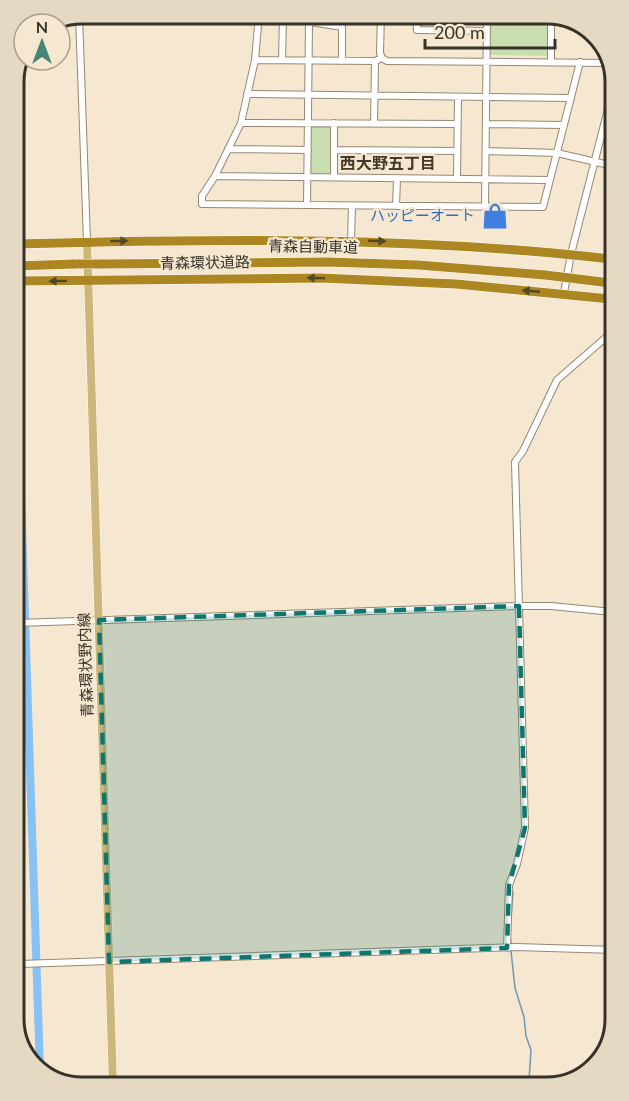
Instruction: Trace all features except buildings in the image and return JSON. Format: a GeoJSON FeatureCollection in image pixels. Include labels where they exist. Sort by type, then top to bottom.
{"type":"FeatureCollection","features":[{"type":"Feature","properties":{"kind":"highway","name":"青森環状道路"},"geometry":{"type":"LineString","coordinates":[[24,244],[267,239],[351,240],[478,246],[605,258]]}},
{"type":"Feature","properties":{"kind":"highway","name":"青森自動車道"},"geometry":{"type":"LineString","coordinates":[[24,265],[328,262],[418,265],[605,282]]}},
{"type":"Feature","properties":{"kind":"highway","name":"青森環状道路"},"geometry":{"type":"LineString","coordinates":[[24,281],[321,278],[445,283],[605,298]]}},
{"type":"Feature","properties":{"kind":"main road","name":"青森環状野内線"},"geometry":{"type":"LineString","coordinates":[[87,242],[112,1077]]}},
{"type":"Feature","properties":{"kind":"street"},"geometry":{"type":"LineString","coordinates":[[80,24],[87,242]]}},
{"type":"Feature","properties":{"kind":"street"},"geometry":{"type":"LineString","coordinates":[[260,24],[255,60],[241,123],[215,177],[202,196],[202,204],[543,207],[580,62]]}},
{"type":"Feature","properties":{"kind":"street"},"geometry":{"type":"LineString","coordinates":[[282,60],[283,24]]}},
{"type":"Feature","properties":{"kind":"street"},"geometry":{"type":"LineString","coordinates":[[308,205],[309,24]]}},
{"type":"Feature","properties":{"kind":"street"},"geometry":{"type":"LineString","coordinates":[[322,24],[342,27],[342,61]]}},
{"type":"Feature","properties":{"kind":"street"},"geometry":{"type":"LineString","coordinates":[[381,24],[380,53],[382,58]]}},
{"type":"Feature","properties":{"kind":"street"},"geometry":{"type":"LineString","coordinates":[[417,24],[417,30],[487,31]]}},
{"type":"Feature","properties":{"kind":"street"},"geometry":{"type":"LineString","coordinates":[[485,207],[487,24]]}},
{"type":"Feature","properties":{"kind":"street"},"geometry":{"type":"LineString","coordinates":[[551,24],[551,62]]}},
{"type":"Feature","properties":{"kind":"street"},"geometry":{"type":"LineString","coordinates":[[255,60],[375,61],[382,58],[394,61],[601,63]]}},
{"type":"Feature","properties":{"kind":"street"},"geometry":{"type":"LineString","coordinates":[[374,123],[375,61]]}},
{"type":"Feature","properties":{"kind":"street"},"geometry":{"type":"LineString","coordinates":[[247,94],[571,98]]}},
{"type":"Feature","properties":{"kind":"street"},"geometry":{"type":"LineString","coordinates":[[457,179],[458,97]]}},
{"type":"Feature","properties":{"kind":"street"},"geometry":{"type":"LineString","coordinates":[[564,293],[571,254],[605,121]]}},
{"type":"Feature","properties":{"kind":"street"},"geometry":{"type":"LineString","coordinates":[[241,123],[457,124]]}},
{"type":"Feature","properties":{"kind":"street"},"geometry":{"type":"LineString","coordinates":[[334,123],[334,177]]}},
{"type":"Feature","properties":{"kind":"street"},"geometry":{"type":"LineString","coordinates":[[486,124],[564,125]]}},
{"type":"Feature","properties":{"kind":"street"},"geometry":{"type":"LineString","coordinates":[[228,149],[308,150]]}},
{"type":"Feature","properties":{"kind":"street"},"geometry":{"type":"LineString","coordinates":[[334,150],[457,151]]}},
{"type":"Feature","properties":{"kind":"street"},"geometry":{"type":"LineString","coordinates":[[486,152],[557,153],[605,164]]}},
{"type":"Feature","properties":{"kind":"street"},"geometry":{"type":"LineString","coordinates":[[215,177],[550,180]]}},
{"type":"Feature","properties":{"kind":"street"},"geometry":{"type":"LineString","coordinates":[[396,206],[397,178]]}},
{"type":"Feature","properties":{"kind":"street"},"geometry":{"type":"LineString","coordinates":[[351,206],[351,240]]}},
{"type":"Feature","properties":{"kind":"street"},"geometry":{"type":"LineString","coordinates":[[507,948],[509,885],[517,864],[525,828],[515,462],[523,451],[557,380],[605,338]]}},
{"type":"Feature","properties":{"kind":"street"},"geometry":{"type":"LineString","coordinates":[[24,622],[519,606],[551,606],[605,611]]}},
{"type":"Feature","properties":{"kind":"street"},"geometry":{"type":"LineString","coordinates":[[24,964],[507,948],[605,950]]}},
{"type":"Feature","properties":{"kind":"highlighted area"},"geometry":{"type":"Polygon","coordinates":[[[519,606],[525,828],[509,885],[507,948],[109,962],[99,620],[519,606]]]}},
{"type":"Feature","properties":{"kind":"green space"},"geometry":{"type":"Polygon","coordinates":[[[490,24],[549,24],[548,54],[546,56],[492,55],[489,53],[490,24]]]}},
{"type":"Feature","properties":{"kind":"green space"},"geometry":{"type":"Polygon","coordinates":[[[312,126],[330,126],[331,128],[332,173],[330,175],[310,173],[312,126]]]}},
{"type":"Feature","properties":{"kind":"waterway"},"geometry":{"type":"LineString","coordinates":[[24,587],[40,1059]]}},
{"type":"Feature","properties":{"kind":"waterway"},"geometry":{"type":"LineString","coordinates":[[511,918],[513,892]]}},
{"type":"Feature","properties":{"kind":"waterway"},"geometry":{"type":"LineString","coordinates":[[510,935],[511,944]]}},
{"type":"Feature","properties":{"kind":"waterway"},"geometry":{"type":"LineString","coordinates":[[511,951],[515,988],[531,1050],[529,1077]]}},
{"type":"Feature","properties":{"kind":"place","name":"ハッピーオート"},"geometry":{"type":"Point","coordinates":[495,216]}},
{"type":"Feature","properties":{"kind":"district","name":"西大野五丁目"},"geometry":{"type":"Point","coordinates":[388,163]}}]}
